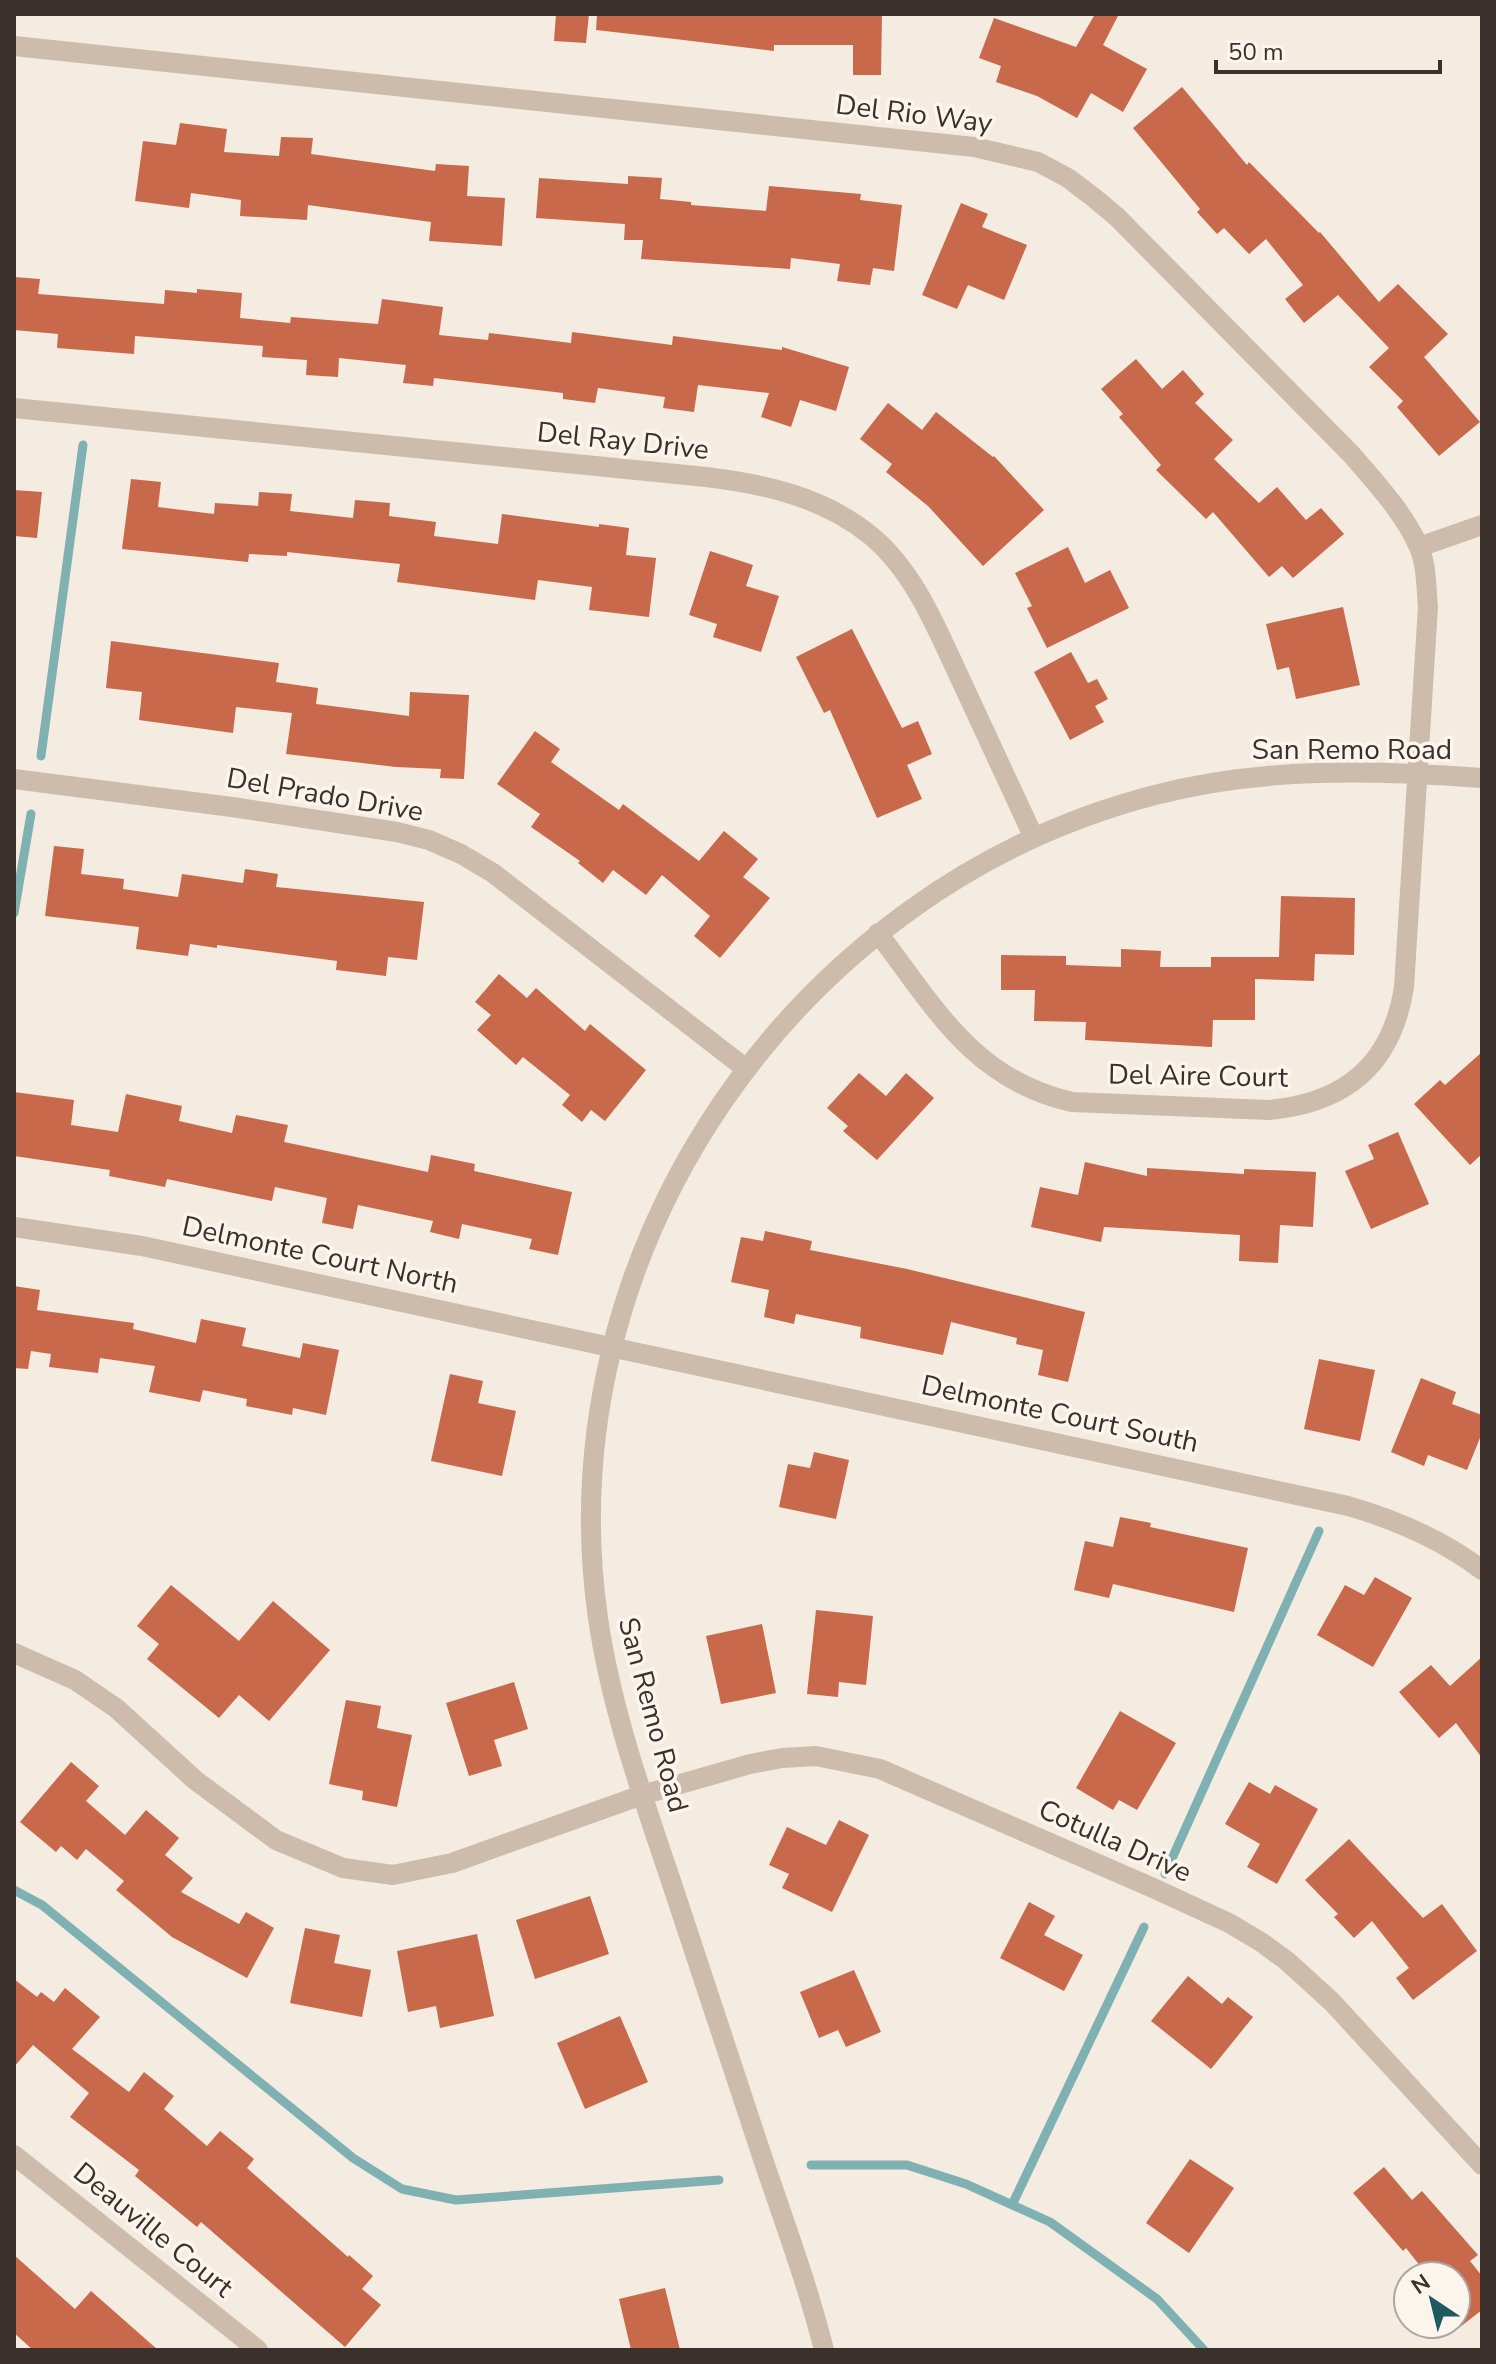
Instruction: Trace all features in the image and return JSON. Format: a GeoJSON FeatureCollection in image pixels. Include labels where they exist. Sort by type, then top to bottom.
{"type":"FeatureCollection","features":[{"type":"Feature","properties":{"kind":"street","name":"Del Rio Way"},"geometry":{"type":"LineString","coordinates":[[14,46],[974,147],[1038,162],[1068,178],[1093,197],[1162,262],[1352,455],[1386,495],[1419,547],[1428,607],[1418,774]]}},
{"type":"Feature","properties":{"kind":"street","name":"Del Ray Drive"},"geometry":{"type":"LineString","coordinates":[[14,408],[706,477],[751,483],[813,501],[871,535],[889,554],[924,603],[1034,838]]}},
{"type":"Feature","properties":{"kind":"street"},"geometry":{"type":"LineString","coordinates":[[1419,547],[1482,525]]}},
{"type":"Feature","properties":{"kind":"street","name":"San Remo Road"},"geometry":{"type":"LineString","coordinates":[[824,2350],[787,2229],[642,1795],[610,1683],[598,1617],[591,1533],[598,1428],[625,1297],[669,1193],[708,1123],[745,1068],[803,1001],[878,933],[968,872],[1034,838],[1152,795],[1233,779],[1314,772],[1482,778]]}},
{"type":"Feature","properties":{"kind":"street","name":"Del Aire Court"},"geometry":{"type":"LineString","coordinates":[[878,933],[964,1042],[1007,1079],[1029,1089],[1072,1102],[1269,1110],[1307,1105],[1356,1080],[1379,1056],[1394,1030],[1404,987],[1418,774]]}},
{"type":"Feature","properties":{"kind":"street","name":"Del Prado Drive"},"geometry":{"type":"LineString","coordinates":[[14,779],[232,807],[397,832],[429,840],[493,873],[745,1068]]}},
{"type":"Feature","properties":{"kind":"street","name":"Delmonte Court North"},"geometry":{"type":"LineString","coordinates":[[14,1227],[142,1246],[614,1346]]}},
{"type":"Feature","properties":{"kind":"street","name":"Delmonte Court South"},"geometry":{"type":"LineString","coordinates":[[614,1346],[1348,1506],[1421,1531],[1482,1570]]}},
{"type":"Feature","properties":{"kind":"street"},"geometry":{"type":"LineString","coordinates":[[14,1653],[75,1680],[116,1708],[195,1780],[276,1840],[343,1868],[393,1875],[452,1863],[642,1795]]}},
{"type":"Feature","properties":{"kind":"street","name":"Cotulla Drive"},"geometry":{"type":"LineString","coordinates":[[642,1795],[750,1764],[816,1756],[880,1769],[1025,1831],[1229,1923],[1287,1961],[1354,2024],[1482,2165]]}},
{"type":"Feature","properties":{"kind":"street","name":"Deauville Court"},"geometry":{"type":"LineString","coordinates":[[14,2155],[258,2350]]}},
{"type":"Feature","properties":{"kind":"building"},"geometry":{"type":"Polygon","coordinates":[[[556,14],[589,14],[586,43],[554,41],[556,14]]]}},
{"type":"Feature","properties":{"kind":"building"},"geometry":{"type":"Polygon","coordinates":[[[597,14],[882,14],[881,75],[853,75],[853,45],[774,45],[774,51],[596,30],[597,14]]]}},
{"type":"Feature","properties":{"kind":"building"},"geometry":{"type":"Polygon","coordinates":[[[1095,14],[1119,14],[1103,45],[1147,69],[1123,112],[1091,93],[1077,118],[1037,96],[996,82],[1001,66],[979,58],[994,18],[1076,47],[1095,14]]]}},
{"type":"Feature","properties":{"kind":"building"},"geometry":{"type":"Polygon","coordinates":[[[1182,87],[1247,165],[1249,162],[1320,232],[1379,302],[1398,284],[1448,334],[1424,357],[1480,422],[1439,456],[1397,407],[1403,401],[1369,367],[1389,348],[1338,295],[1304,323],[1285,299],[1303,285],[1266,239],[1249,254],[1224,228],[1217,234],[1133,128],[1182,87]]]}},
{"type":"Feature","properties":{"kind":"building"},"geometry":{"type":"Polygon","coordinates":[[[180,123],[227,129],[224,152],[279,156],[281,137],[313,138],[311,154],[435,171],[436,164],[469,166],[467,196],[505,198],[502,246],[429,241],[431,222],[308,205],[307,220],[240,216],[241,200],[191,193],[189,208],[135,201],[143,141],[176,145],[180,123]]]}},
{"type":"Feature","properties":{"kind":"building"},"geometry":{"type":"Polygon","coordinates":[[[628,176],[662,178],[660,199],[691,202],[691,205],[766,211],[769,186],[861,194],[860,200],[902,205],[894,271],[873,268],[870,285],[837,281],[840,264],[791,258],[790,269],[641,259],[643,240],[624,240],[625,224],[536,218],[539,178],[628,184],[628,176]]]}},
{"type":"Feature","properties":{"kind":"building"},"geometry":{"type":"Polygon","coordinates":[[[961,203],[988,214],[982,227],[1027,245],[1004,300],[968,285],[957,309],[922,295],[961,203]]]}},
{"type":"Feature","properties":{"kind":"building"},"geometry":{"type":"Polygon","coordinates":[[[14,277],[40,279],[38,294],[164,304],[165,290],[242,293],[240,318],[290,323],[291,317],[378,324],[382,299],[443,307],[439,335],[488,340],[489,333],[571,343],[572,332],[672,345],[673,336],[782,350],[782,347],[849,367],[836,411],[800,400],[791,427],[761,417],[769,393],[698,385],[694,412],[663,408],[665,397],[598,388],[595,403],[563,399],[563,393],[434,378],[433,386],[403,383],[406,365],[339,358],[338,377],[306,375],[307,360],[262,357],[263,346],[135,336],[134,354],[57,348],[58,334],[14,330],[14,277]]]}},
{"type":"Feature","properties":{"kind":"building"},"geometry":{"type":"Polygon","coordinates":[[[1136,359],[1162,389],[1183,370],[1204,394],[1195,403],[1233,440],[1214,459],[1259,503],[1277,487],[1306,520],[1321,508],[1344,534],[1293,578],[1282,566],[1269,577],[1213,512],[1206,519],[1156,470],[1161,465],[1119,417],[1123,414],[1101,389],[1136,359]]]}},
{"type":"Feature","properties":{"kind":"building"},"geometry":{"type":"Polygon","coordinates":[[[888,403],[922,430],[936,412],[994,456],[1044,510],[983,566],[928,506],[886,472],[892,464],[860,439],[888,403]]]}},
{"type":"Feature","properties":{"kind":"building"},"geometry":{"type":"Polygon","coordinates":[[[131,479],[161,482],[158,507],[214,514],[215,503],[258,506],[259,492],[292,494],[290,511],[353,518],[355,500],[390,503],[389,516],[436,522],[434,536],[498,544],[502,514],[629,528],[626,555],[656,558],[649,617],[589,610],[592,587],[538,580],[535,600],[397,582],[400,564],[287,552],[287,556],[249,554],[248,562],[122,549],[131,479]]]}},
{"type":"Feature","properties":{"kind":"building"},"geometry":{"type":"Polygon","coordinates":[[[14,490],[42,492],[37,538],[14,536],[14,490]]]}},
{"type":"Feature","properties":{"kind":"building"},"geometry":{"type":"Polygon","coordinates":[[[1068,547],[1085,583],[1110,570],[1129,608],[1047,648],[1027,608],[1032,606],[1015,573],[1068,547]]]}},
{"type":"Feature","properties":{"kind":"building"},"geometry":{"type":"Polygon","coordinates":[[[710,551],[753,565],[746,586],[779,596],[761,652],[713,637],[717,624],[689,615],[710,551]]]}},
{"type":"Feature","properties":{"kind":"building"},"geometry":{"type":"Polygon","coordinates":[[[1343,607],[1360,685],[1296,699],[1289,667],[1277,670],[1266,624],[1343,607]]]}},
{"type":"Feature","properties":{"kind":"building"},"geometry":{"type":"Polygon","coordinates":[[[852,629],[902,728],[918,721],[932,754],[907,765],[922,799],[877,818],[830,710],[824,713],[796,657],[852,629]]]}},
{"type":"Feature","properties":{"kind":"building"},"geometry":{"type":"Polygon","coordinates":[[[111,641],[279,663],[276,682],[318,688],[316,704],[409,716],[410,692],[469,695],[464,779],[440,778],[441,769],[286,754],[292,713],[236,707],[233,733],[139,720],[142,692],[106,688],[111,641]]]}},
{"type":"Feature","properties":{"kind":"building"},"geometry":{"type":"Polygon","coordinates":[[[1071,652],[1088,683],[1097,679],[1108,699],[1095,706],[1104,722],[1070,740],[1034,672],[1071,652]]]}},
{"type":"Feature","properties":{"kind":"building"},"geometry":{"type":"Polygon","coordinates":[[[535,731],[560,749],[551,762],[619,810],[623,804],[699,861],[724,831],[758,859],[743,877],[770,898],[720,958],[694,936],[710,916],[662,875],[646,895],[613,870],[603,883],[578,863],[580,861],[531,827],[540,814],[497,784],[535,731]]]}},
{"type":"Feature","properties":{"kind":"building"},"geometry":{"type":"Polygon","coordinates":[[[54,846],[84,849],[81,874],[124,879],[123,889],[178,897],[182,874],[243,883],[245,869],[278,874],[276,887],[424,902],[417,960],[388,957],[386,976],[336,970],[337,961],[217,945],[217,948],[190,944],[188,956],[136,949],[139,927],[45,916],[54,846]]]}},
{"type":"Feature","properties":{"kind":"building"},"geometry":{"type":"Polygon","coordinates":[[[1281,896],[1355,898],[1354,955],[1315,954],[1314,981],[1255,979],[1255,1020],[1213,1020],[1212,1047],[1085,1040],[1086,1022],[1034,1021],[1035,990],[1001,990],[1001,955],[1066,956],[1066,965],[1121,967],[1121,949],[1161,951],[1160,967],[1211,967],[1211,957],[1279,957],[1281,896]]]}},
{"type":"Feature","properties":{"kind":"building"},"geometry":{"type":"Polygon","coordinates":[[[499,974],[527,998],[536,988],[585,1031],[590,1024],[646,1070],[605,1121],[591,1110],[582,1122],[562,1105],[570,1095],[523,1057],[516,1065],[477,1030],[491,1015],[475,1002],[499,974]]]}},
{"type":"Feature","properties":{"kind":"building"},"geometry":{"type":"Polygon","coordinates":[[[1482,1052],[1482,1154],[1470,1165],[1414,1104],[1440,1080],[1445,1085],[1482,1052]]]}},
{"type":"Feature","properties":{"kind":"building"},"geometry":{"type":"Polygon","coordinates":[[[859,1073],[886,1096],[906,1073],[934,1098],[877,1160],[843,1131],[848,1126],[827,1108],[859,1073]]]}},
{"type":"Feature","properties":{"kind":"building"},"geometry":{"type":"Polygon","coordinates":[[[14,1092],[74,1100],[71,1125],[118,1132],[126,1094],[182,1106],[179,1121],[232,1133],[236,1115],[288,1125],[284,1142],[428,1172],[431,1155],[475,1164],[474,1171],[572,1192],[558,1255],[529,1249],[532,1239],[462,1224],[459,1239],[430,1232],[433,1221],[358,1205],[353,1229],[322,1223],[327,1198],[275,1187],[272,1201],[167,1179],[165,1187],[109,1176],[110,1170],[14,1156],[14,1092]]]}},
{"type":"Feature","properties":{"kind":"building"},"geometry":{"type":"Polygon","coordinates":[[[1398,1132],[1429,1204],[1371,1229],[1345,1171],[1374,1159],[1368,1145],[1398,1132]]]}},
{"type":"Feature","properties":{"kind":"building"},"geometry":{"type":"Polygon","coordinates":[[[1085,1162],[1147,1176],[1147,1168],[1244,1174],[1244,1169],[1316,1172],[1313,1227],[1280,1225],[1278,1263],[1239,1261],[1240,1235],[1104,1227],[1101,1242],[1031,1227],[1040,1187],[1078,1195],[1085,1162]]]}},
{"type":"Feature","properties":{"kind":"building"},"geometry":{"type":"Polygon","coordinates":[[[765,1231],[812,1241],[810,1250],[907,1269],[1085,1312],[1068,1382],[1038,1375],[1043,1350],[1016,1344],[1017,1338],[951,1322],[943,1355],[860,1338],[861,1327],[796,1314],[794,1324],[764,1317],[769,1290],[731,1282],[741,1237],[763,1241],[765,1231]]]}},
{"type":"Feature","properties":{"kind":"building"},"geometry":{"type":"Polygon","coordinates":[[[14,1286],[40,1290],[37,1310],[134,1323],[133,1329],[196,1343],[201,1319],[246,1328],[242,1346],[300,1358],[303,1343],[339,1350],[326,1415],[293,1408],[292,1415],[246,1406],[247,1399],[203,1390],[200,1402],[149,1392],[155,1366],[100,1358],[98,1373],[49,1367],[51,1354],[31,1351],[28,1369],[14,1368],[14,1286]]]}},
{"type":"Feature","properties":{"kind":"building"},"geometry":{"type":"Polygon","coordinates":[[[1319,1359],[1375,1370],[1360,1441],[1304,1429],[1319,1359]]]}},
{"type":"Feature","properties":{"kind":"building"},"geometry":{"type":"Polygon","coordinates":[[[450,1374],[483,1381],[478,1403],[516,1411],[502,1476],[431,1461],[450,1374]]]}},
{"type":"Feature","properties":{"kind":"building"},"geometry":{"type":"Polygon","coordinates":[[[1421,1378],[1456,1392],[1452,1404],[1482,1415],[1482,1433],[1467,1470],[1428,1455],[1424,1466],[1391,1452],[1421,1378]]]}},
{"type":"Feature","properties":{"kind":"building"},"geometry":{"type":"Polygon","coordinates":[[[814,1452],[849,1460],[836,1519],[779,1507],[788,1464],[810,1468],[814,1452]]]}},
{"type":"Feature","properties":{"kind":"building"},"geometry":{"type":"Polygon","coordinates":[[[1120,1517],[1151,1523],[1150,1527],[1248,1548],[1234,1612],[1113,1584],[1109,1598],[1074,1590],[1085,1541],[1113,1547],[1120,1517]]]}},
{"type":"Feature","properties":{"kind":"building"},"geometry":{"type":"Polygon","coordinates":[[[1375,1577],[1412,1598],[1373,1667],[1317,1635],[1345,1585],[1364,1595],[1375,1577]]]}},
{"type":"Feature","properties":{"kind":"building"},"geometry":{"type":"Polygon","coordinates":[[[171,1585],[239,1641],[273,1601],[330,1650],[269,1721],[239,1695],[219,1718],[147,1659],[159,1644],[137,1626],[171,1585]]]}},
{"type":"Feature","properties":{"kind":"building"},"geometry":{"type":"Polygon","coordinates":[[[816,1610],[873,1616],[866,1685],[839,1682],[838,1697],[807,1694],[816,1610]]]}},
{"type":"Feature","properties":{"kind":"building"},"geometry":{"type":"Polygon","coordinates":[[[762,1624],[776,1693],[721,1704],[706,1636],[762,1624]]]}},
{"type":"Feature","properties":{"kind":"building"},"geometry":{"type":"Polygon","coordinates":[[[1482,1657],[1482,1758],[1456,1723],[1439,1738],[1399,1692],[1431,1665],[1450,1686],[1482,1657]]]}},
{"type":"Feature","properties":{"kind":"building"},"geometry":{"type":"Polygon","coordinates":[[[514,1682],[528,1729],[494,1740],[502,1766],[469,1776],[446,1703],[514,1682]]]}},
{"type":"Feature","properties":{"kind":"building"},"geometry":{"type":"Polygon","coordinates":[[[346,1700],[381,1706],[377,1728],[412,1735],[397,1807],[362,1800],[363,1791],[329,1784],[346,1700]]]}},
{"type":"Feature","properties":{"kind":"building"},"geometry":{"type":"Polygon","coordinates":[[[1120,1711],[1176,1743],[1137,1810],[1119,1800],[1113,1810],[1076,1788],[1120,1711]]]}},
{"type":"Feature","properties":{"kind":"building"},"geometry":{"type":"Polygon","coordinates":[[[71,1762],[99,1786],[86,1801],[125,1835],[146,1810],[179,1838],[165,1855],[193,1878],[181,1892],[239,1924],[246,1912],[274,1928],[247,1978],[172,1937],[116,1890],[124,1881],[86,1849],[77,1860],[61,1846],[56,1852],[20,1822],[71,1762]]]}},
{"type":"Feature","properties":{"kind":"building"},"geometry":{"type":"Polygon","coordinates":[[[1249,1782],[1270,1794],[1275,1785],[1318,1809],[1277,1884],[1247,1867],[1260,1844],[1225,1824],[1249,1782]]]}},
{"type":"Feature","properties":{"kind":"building"},"geometry":{"type":"Polygon","coordinates":[[[839,1820],[869,1835],[832,1912],[782,1888],[789,1874],[769,1865],[787,1827],[826,1845],[839,1820]]]}},
{"type":"Feature","properties":{"kind":"building"},"geometry":{"type":"Polygon","coordinates":[[[1349,1839],[1423,1918],[1442,1904],[1477,1951],[1413,2000],[1396,1978],[1409,1968],[1372,1921],[1354,1938],[1334,1917],[1338,1914],[1305,1880],[1349,1839]]]}},
{"type":"Feature","properties":{"kind":"building"},"geometry":{"type":"Polygon","coordinates":[[[590,1896],[609,1954],[535,1979],[516,1920],[590,1896]]]}},
{"type":"Feature","properties":{"kind":"building"},"geometry":{"type":"Polygon","coordinates":[[[1029,1902],[1055,1916],[1044,1935],[1083,1955],[1064,1991],[1000,1958],[1029,1902]]]}},
{"type":"Feature","properties":{"kind":"building"},"geometry":{"type":"Polygon","coordinates":[[[305,1928],[340,1935],[334,1963],[371,1970],[362,2017],[290,2003],[305,1928]]]}},
{"type":"Feature","properties":{"kind":"building"},"geometry":{"type":"Polygon","coordinates":[[[477,1934],[494,2016],[440,2028],[436,2006],[408,2012],[397,1951],[477,1934]]]}},
{"type":"Feature","properties":{"kind":"building"},"geometry":{"type":"Polygon","coordinates":[[[854,1970],[881,2032],[846,2047],[838,2030],[819,2038],[800,1992],[854,1970]]]}},
{"type":"Feature","properties":{"kind":"building"},"geometry":{"type":"Polygon","coordinates":[[[1188,1976],[1222,2004],[1228,1997],[1253,2017],[1211,2069],[1151,2021],[1188,1976]]]}},
{"type":"Feature","properties":{"kind":"building"},"geometry":{"type":"Polygon","coordinates":[[[14,1979],[37,1997],[41,1992],[54,2002],[65,1988],[100,2017],[72,2049],[129,2092],[144,2072],[174,2096],[164,2109],[207,2146],[220,2131],[254,2159],[247,2168],[373,2276],[362,2289],[381,2305],[345,2347],[201,2222],[197,2227],[135,2176],[139,2170],[70,2117],[89,2093],[33,2045],[14,2067],[14,1979]]]}},
{"type":"Feature","properties":{"kind":"building"},"geometry":{"type":"Polygon","coordinates":[[[620,2016],[648,2082],[585,2109],[557,2043],[620,2016]]]}},
{"type":"Feature","properties":{"kind":"building"},"geometry":{"type":"Polygon","coordinates":[[[1190,2159],[1234,2188],[1189,2253],[1146,2223],[1190,2159]]]}},
{"type":"Feature","properties":{"kind":"building"},"geometry":{"type":"Polygon","coordinates":[[[1384,2167],[1412,2200],[1422,2191],[1478,2255],[1471,2260],[1415,2260],[1406,2248],[1403,2251],[1353,2193],[1384,2167]]]}},
{"type":"Feature","properties":{"kind":"building"},"geometry":{"type":"Polygon","coordinates":[[[14,2255],[75,2309],[91,2291],[158,2350],[33,2350],[14,2333],[14,2255]]]}},
{"type":"Feature","properties":{"kind":"building"},"geometry":{"type":"Polygon","coordinates":[[[1472,2264],[1482,2276],[1482,2310],[1472,2318],[1472,2264]]]}},
{"type":"Feature","properties":{"kind":"building"},"geometry":{"type":"Polygon","coordinates":[[[665,2288],[680,2350],[631,2350],[619,2299],[665,2288]]]}},
{"type":"Feature","properties":{"kind":"waterway"},"geometry":{"type":"LineString","coordinates":[[41,756],[83,445]]}},
{"type":"Feature","properties":{"kind":"waterway"},"geometry":{"type":"LineString","coordinates":[[14,913],[31,814]]}},
{"type":"Feature","properties":{"kind":"waterway"},"geometry":{"type":"LineString","coordinates":[[1165,1874],[1319,1531]]}},
{"type":"Feature","properties":{"kind":"waterway"},"geometry":{"type":"LineString","coordinates":[[14,1890],[42,1905],[353,2158],[402,2189],[456,2200],[719,2180]]}},
{"type":"Feature","properties":{"kind":"waterway"},"geometry":{"type":"LineString","coordinates":[[1012,2205],[1144,1927]]}},
{"type":"Feature","properties":{"kind":"waterway"},"geometry":{"type":"LineString","coordinates":[[811,2165],[907,2165],[966,2184],[1050,2222],[1157,2299],[1204,2350]]}}]}
